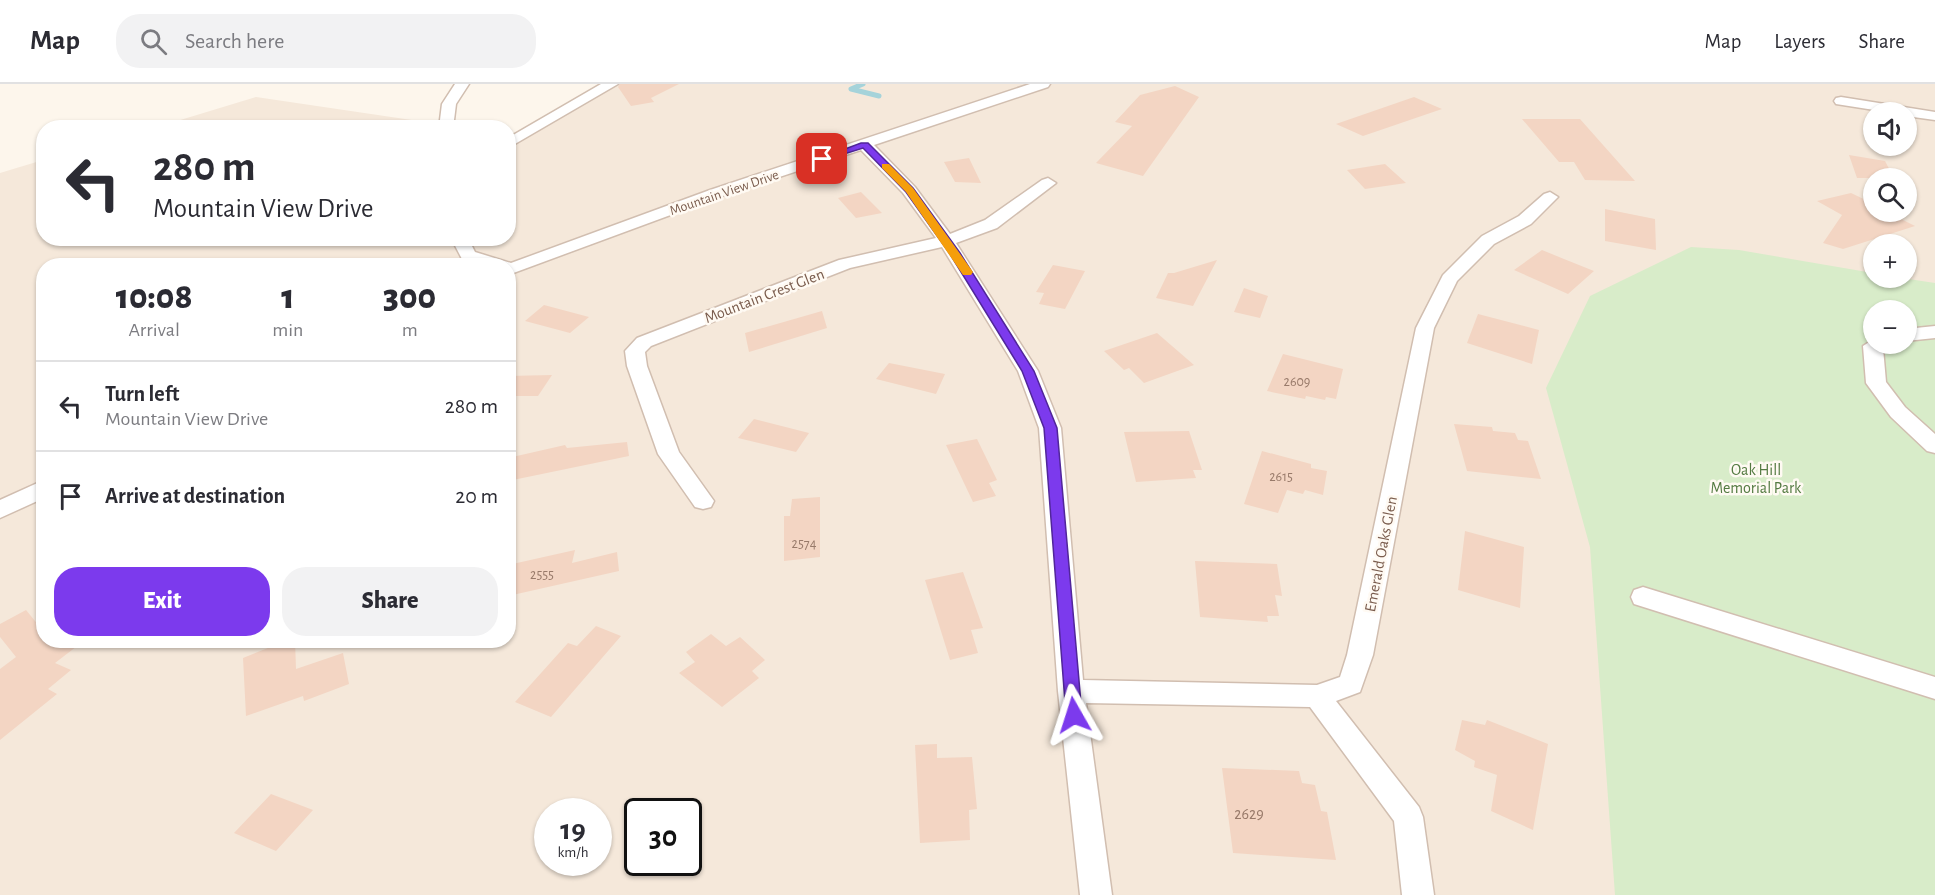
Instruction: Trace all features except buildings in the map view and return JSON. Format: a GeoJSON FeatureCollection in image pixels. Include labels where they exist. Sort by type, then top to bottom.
{"type":"FeatureCollection","features":[{"type":"Feature","properties":{"kind":"street"},"geometry":{"type":"LineString","coordinates":[[447,120],[449,104],[462,84]]}},
{"type":"Feature","properties":{"kind":"street"},"geometry":{"type":"LineString","coordinates":[[516,139],[611,84]]}},
{"type":"Feature","properties":{"kind":"street","name":"Mountain View Drive"},"geometry":{"type":"LineString","coordinates":[[516,265],[716,193],[1042,84]]}},
{"type":"Feature","properties":{"kind":"street"},"geometry":{"type":"LineString","coordinates":[[1841,100],[1935,116]]}},
{"type":"Feature","properties":{"kind":"street"},"geometry":{"type":"LineString","coordinates":[[865,145],[909,190],[946,241],[1028,371],[1050,428],[1071,692],[1096,895]]}},
{"type":"Feature","properties":{"kind":"street","name":"Mountain Crest Glen"},"geometry":{"type":"LineString","coordinates":[[703,501],[669,454],[637,366],[635,351],[644,342],[845,264],[946,241],[992,224],[1048,183]]}},
{"type":"Feature","properties":{"kind":"street","name":"Emerald Oaks Glen"},"geometry":{"type":"LineString","coordinates":[[1071,692],[1317,696],[1351,684],[1357,665],[1425,328],[1449,279],[1488,240],[1525,220],[1550,197]]}},
{"type":"Feature","properties":{"kind":"street"},"geometry":{"type":"LineString","coordinates":[[463,246],[468,255],[477,258]]}},
{"type":"Feature","properties":{"kind":"street"},"geometry":{"type":"LineString","coordinates":[[1917,334],[1935,332]]}},
{"type":"Feature","properties":{"kind":"street"},"geometry":{"type":"LineString","coordinates":[[1874,354],[1876,383],[1898,412],[1935,446]]}},
{"type":"Feature","properties":{"kind":"street"},"geometry":{"type":"LineString","coordinates":[[0,510],[36,492]]}},
{"type":"Feature","properties":{"kind":"street"},"geometry":{"type":"LineString","coordinates":[[1643,597],[1935,688]]}},
{"type":"Feature","properties":{"kind":"street"},"geometry":{"type":"LineString","coordinates":[[1317,696],[1408,817],[1418,895]]}},
{"type":"Feature","properties":{"kind":"shaded area"},"geometry":{"type":"Polygon","coordinates":[[[611,84],[1935,84],[1935,895],[0,895],[0,173],[36,162],[36,246],[516,246],[516,136],[520,136],[611,84]]]}},
{"type":"Feature","properties":{"kind":"shaded area"},"geometry":{"type":"Polygon","coordinates":[[[256,97],[412,120],[180,120],[256,97]]]}},
{"type":"Feature","properties":{"kind":"green space","name":"Oak Hill Memorial Park"},"geometry":{"type":"Polygon","coordinates":[[[1691,247],[1739,250],[1863,271],[1863,288],[1917,288],[1917,280],[1935,283],[1935,895],[1615,895],[1590,547],[1546,388],[1590,296],[1691,247]]]}},
{"type":"Feature","properties":{"kind":"waterway"},"geometry":{"type":"LineString","coordinates":[[863,84],[851,89],[879,96]]}},
{"type":"Feature","properties":{"kind":"slow traffic"},"geometry":{"type":"LineString","coordinates":[[885,166],[909,190],[967,272]]}},
{"type":"Feature","properties":{"kind":"route"},"geometry":{"type":"LineString","coordinates":[[822,159],[865,145],[909,190],[955,253],[1028,371],[1050,428],[1074,715]]}}]}
